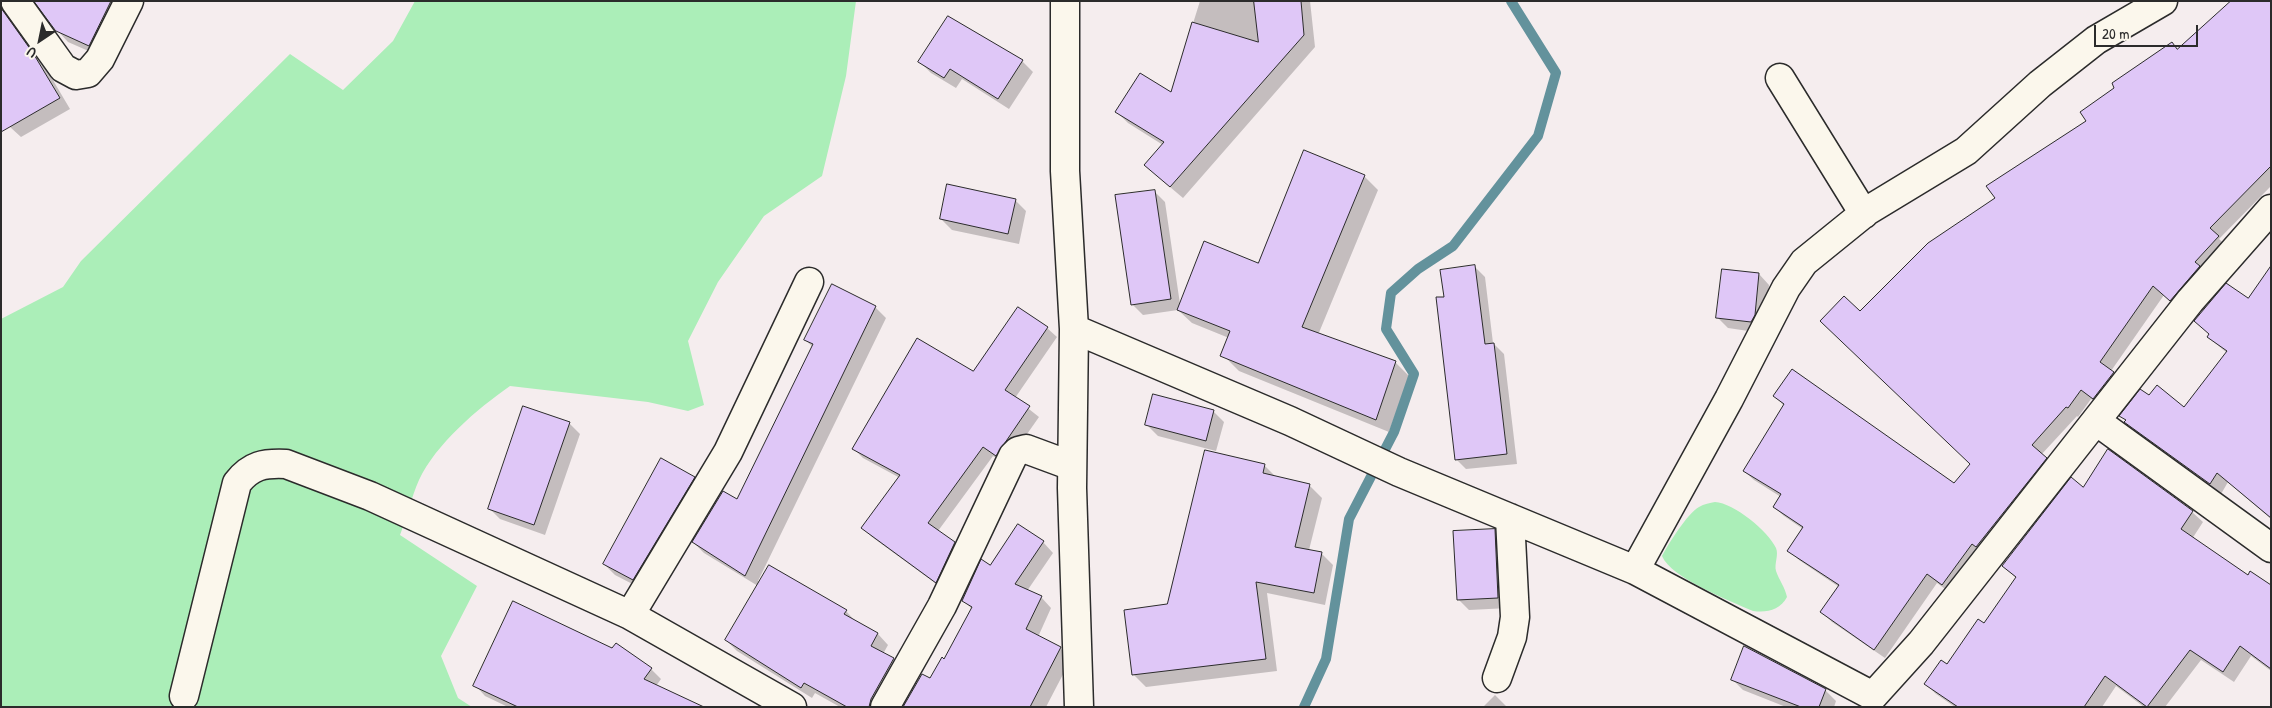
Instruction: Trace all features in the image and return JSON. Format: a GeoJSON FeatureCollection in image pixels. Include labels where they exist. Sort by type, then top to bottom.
{"type":"FeatureCollection","features":[{"type":"Feature","properties":{"kind":"street"},"geometry":{"type":"LineString","coordinates":[[15,1],[63,68],[76,75],[88,73],[100,59],[129,1]]}},
{"type":"Feature","properties":{"kind":"street"},"geometry":{"type":"LineString","coordinates":[[1065,1],[1065,171],[1074,329],[1072,466],[1079,707]]}},
{"type":"Feature","properties":{"kind":"street"},"geometry":{"type":"LineString","coordinates":[[1635,570],[1751,357],[1786,288],[1804,262],[1864,214],[1966,151],[2040,84],[2096,40],[2163,1]]}},
{"type":"Feature","properties":{"kind":"street"},"geometry":{"type":"LineString","coordinates":[[1780,78],[1864,214]]}},
{"type":"Feature","properties":{"kind":"street"},"geometry":{"type":"LineString","coordinates":[[1074,329],[1350,448],[1398,472],[1635,570],[1869,702],[1915,650],[2190,301],[2271,208]]}},
{"type":"Feature","properties":{"kind":"street"},"geometry":{"type":"LineString","coordinates":[[630,615],[728,452],[809,282]]}},
{"type":"Feature","properties":{"kind":"street"},"geometry":{"type":"LineString","coordinates":[[2096,421],[2271,548]]}},
{"type":"Feature","properties":{"kind":"street"},"geometry":{"type":"LineString","coordinates":[[885,707],[942,606],[1014,456],[1018,451],[1026,449],[1072,466]]}},
{"type":"Feature","properties":{"kind":"street"},"geometry":{"type":"LineString","coordinates":[[184,696],[237,483],[246,471],[271,463],[286,464],[370,496],[630,615],[792,707]]}},
{"type":"Feature","properties":{"kind":"street"},"geometry":{"type":"LineString","coordinates":[[1497,678],[1512,637],[1515,617],[1510,518]]}},
{"type":"Feature","properties":{"kind":"green space"},"geometry":{"type":"Polygon","coordinates":[[[415,1],[856,1],[846,76],[822,176],[764,216],[718,282],[688,341],[704,405],[688,411],[648,402],[510,386],[471,416],[436,453],[419,480],[400,535],[477,586],[441,656],[458,698],[472,707],[1,707],[1,319],[63,287],[81,261],[290,54],[343,90],[393,41],[415,1]]]}},
{"type":"Feature","properties":{"kind":"green space"},"geometry":{"type":"Polygon","coordinates":[[[1715,502],[1731,507],[1750,519],[1772,541],[1777,554],[1776,571],[1787,597],[1777,608],[1768,611],[1753,611],[1730,601],[1689,580],[1668,564],[1662,556],[1689,516],[1701,506],[1715,502]]]}},
{"type":"Feature","properties":{"kind":"building"},"geometry":{"type":"Polygon","coordinates":[[[34,1],[111,1],[89,46],[56,31],[34,1]]]}},
{"type":"Feature","properties":{"kind":"building"},"geometry":{"type":"Polygon","coordinates":[[[1254,1],[1301,1],[1304,35],[1170,187],[1144,165],[1164,142],[1115,112],[1140,73],[1171,92],[1192,22],[1258,42],[1254,1]]]}},
{"type":"Feature","properties":{"kind":"building"},"geometry":{"type":"Polygon","coordinates":[[[2231,1],[2271,1],[2271,166],[2210,228],[2219,236],[2195,262],[2200,266],[2170,301],[2153,286],[2100,362],[2114,372],[2093,399],[2081,390],[2068,408],[2066,407],[2032,445],[2047,458],[1976,547],[1972,544],[1942,585],[1927,574],[1874,650],[1820,612],[1839,585],[1787,551],[1803,527],[1773,507],[1781,494],[1743,471],[1784,404],[1773,396],[1792,369],[1954,483],[1970,464],[1820,321],[1844,296],[1860,311],[1928,243],[1995,198],[1986,186],[2086,121],[2080,112],[2114,88],[2112,83],[2172,42],[2177,49],[2231,1]]]}},
{"type":"Feature","properties":{"kind":"building"},"geometry":{"type":"Polygon","coordinates":[[[1,8],[33,53],[60,98],[1,132],[1,8]]]}},
{"type":"Feature","properties":{"kind":"building"},"geometry":{"type":"Polygon","coordinates":[[[948,16],[1023,60],[998,99],[950,69],[944,78],[918,62],[948,16]]]}},
{"type":"Feature","properties":{"kind":"building"},"geometry":{"type":"Polygon","coordinates":[[[1304,150],[1365,175],[1302,327],[1396,361],[1376,420],[1220,356],[1230,331],[1177,310],[1204,241],[1258,263],[1304,150]]]}},
{"type":"Feature","properties":{"kind":"building"},"geometry":{"type":"Polygon","coordinates":[[[947,184],[1016,199],[1008,234],[940,219],[947,184]]]}},
{"type":"Feature","properties":{"kind":"building"},"geometry":{"type":"Polygon","coordinates":[[[1155,190],[1171,299],[1131,305],[1115,195],[1155,190]]]}},
{"type":"Feature","properties":{"kind":"building"},"geometry":{"type":"Polygon","coordinates":[[[1475,265],[1485,344],[1494,343],[1507,454],[1455,460],[1436,297],[1444,297],[1440,270],[1475,265]]]}},
{"type":"Feature","properties":{"kind":"building"},"geometry":{"type":"Polygon","coordinates":[[[2271,266],[2271,518],[2217,473],[2210,484],[2124,422],[2126,420],[2119,416],[2140,389],[2149,395],[2157,385],[2184,407],[2227,351],[2207,337],[2209,334],[2194,321],[2226,283],[2248,298],[2271,266]]]}},
{"type":"Feature","properties":{"kind":"building"},"geometry":{"type":"Polygon","coordinates":[[[1722,269],[1759,273],[1755,315],[1751,322],[1716,318],[1722,269]]]}},
{"type":"Feature","properties":{"kind":"building"},"geometry":{"type":"Polygon","coordinates":[[[832,284],[876,306],[745,576],[692,542],[723,491],[737,499],[813,344],[804,340],[832,284]]]}},
{"type":"Feature","properties":{"kind":"building"},"geometry":{"type":"Polygon","coordinates":[[[1018,307],[1048,327],[1005,390],[1030,406],[996,456],[983,447],[928,523],[955,542],[936,583],[861,528],[900,475],[852,449],[917,338],[973,371],[1018,307]]]}},
{"type":"Feature","properties":{"kind":"building"},"geometry":{"type":"Polygon","coordinates":[[[1153,394],[1214,410],[1206,441],[1145,425],[1153,394]]]}},
{"type":"Feature","properties":{"kind":"building"},"geometry":{"type":"Polygon","coordinates":[[[523,406],[570,422],[534,525],[488,509],[523,406]]]}},
{"type":"Feature","properties":{"kind":"building"},"geometry":{"type":"Polygon","coordinates":[[[2108,449],[2193,511],[2181,529],[2248,575],[2250,571],[2271,585],[2271,669],[2240,646],[2223,672],[2190,650],[2147,707],[2105,676],[2084,707],[1958,707],[1924,684],[1941,660],[1947,664],[1978,619],[1984,623],[2016,577],[2002,566],[2071,477],[2083,487],[2108,449]]]}},
{"type":"Feature","properties":{"kind":"building"},"geometry":{"type":"Polygon","coordinates":[[[1205,450],[1265,464],[1263,473],[1310,484],[1295,547],[1322,552],[1314,593],[1256,582],[1266,659],[1132,675],[1124,610],[1167,604],[1205,450]]]}},
{"type":"Feature","properties":{"kind":"building"},"geometry":{"type":"Polygon","coordinates":[[[661,458],[695,477],[633,580],[603,564],[661,458]]]}},
{"type":"Feature","properties":{"kind":"building"},"geometry":{"type":"Polygon","coordinates":[[[1018,524],[1044,541],[1015,584],[1042,596],[1026,629],[1061,647],[1030,707],[903,707],[922,674],[930,678],[942,657],[944,659],[972,607],[962,601],[981,559],[990,565],[1018,524]]]}},
{"type":"Feature","properties":{"kind":"building"},"geometry":{"type":"Polygon","coordinates":[[[1495,529],[1498,598],[1457,600],[1453,531],[1495,529]]]}},
{"type":"Feature","properties":{"kind":"building"},"geometry":{"type":"Polygon","coordinates":[[[769,565],[847,610],[844,614],[878,633],[871,646],[894,658],[871,699],[869,707],[847,707],[804,683],[801,688],[725,640],[769,565]]]}},
{"type":"Feature","properties":{"kind":"building"},"geometry":{"type":"Polygon","coordinates":[[[513,601],[612,648],[616,643],[652,668],[644,679],[704,707],[518,707],[473,686],[513,601]]]}},
{"type":"Feature","properties":{"kind":"building"},"geometry":{"type":"Polygon","coordinates":[[[1744,646],[1826,689],[1819,707],[1801,707],[1731,680],[1744,646]]]}},
{"type":"Feature","properties":{"kind":"waterway"},"geometry":{"type":"LineString","coordinates":[[1304,707],[1326,659],[1349,519],[1394,432],[1414,374],[1386,329],[1391,293],[1418,269],[1453,246],[1538,136],[1556,73],[1511,1]]}}]}
